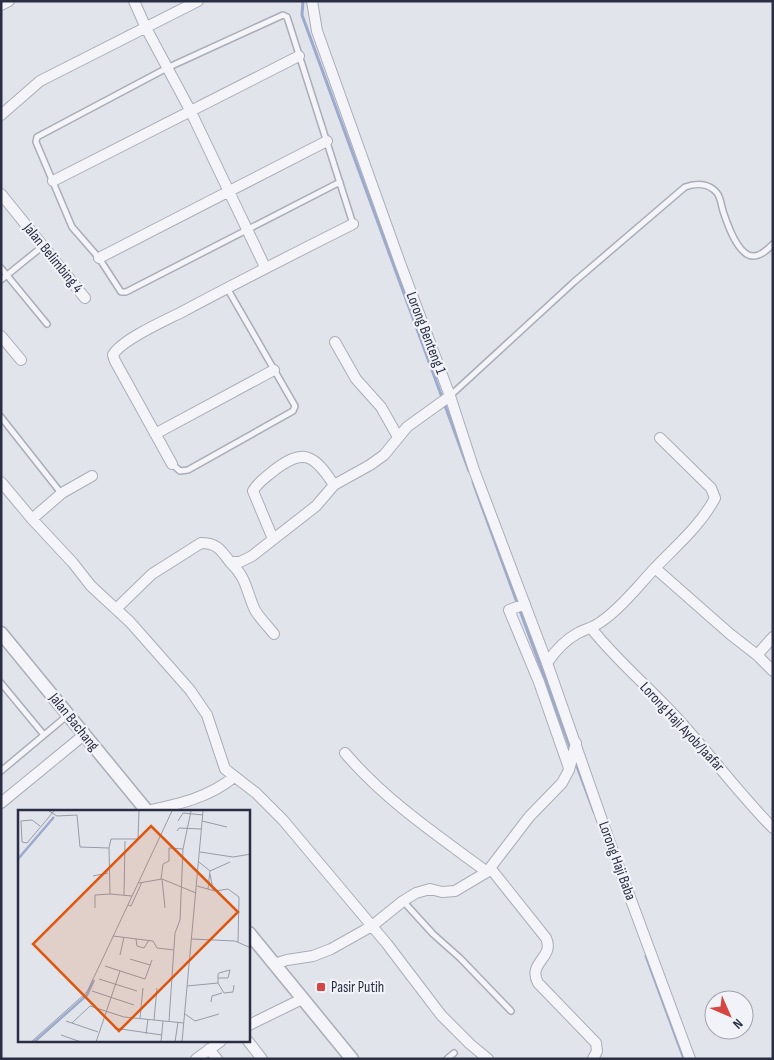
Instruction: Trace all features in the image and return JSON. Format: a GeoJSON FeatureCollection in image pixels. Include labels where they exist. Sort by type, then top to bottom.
{"type":"FeatureCollection","features":[{"type":"Feature","properties":{"kind":"street"},"geometry":{"type":"LineString","coordinates":[[134,1],[146,28],[190,111],[265,267]]}},
{"type":"Feature","properties":{"kind":"street"},"geometry":{"type":"LineString","coordinates":[[1,116],[40,81],[198,1]]}},
{"type":"Feature","properties":{"kind":"street","name":"Lorong Benteng 1"},"geometry":{"type":"LineString","coordinates":[[312,1],[317,31],[521,606],[547,663]]}},
{"type":"Feature","properties":{"kind":"street"},"geometry":{"type":"LineString","coordinates":[[53,181],[299,56]]}},
{"type":"Feature","properties":{"kind":"street"},"geometry":{"type":"LineString","coordinates":[[99,258],[326,140]]}},
{"type":"Feature","properties":{"kind":"street","name":"Jalan Belimbing 4"},"geometry":{"type":"LineString","coordinates":[[1,194],[85,298]]}},
{"type":"Feature","properties":{"kind":"street"},"geometry":{"type":"LineString","coordinates":[[172,464],[115,361],[113,355],[117,349],[144,332],[265,267],[353,224]]}},
{"type":"Feature","properties":{"kind":"street"},"geometry":{"type":"LineString","coordinates":[[1,336],[21,360]]}},
{"type":"Feature","properties":{"kind":"street"},"geometry":{"type":"LineString","coordinates":[[335,342],[356,379],[381,407],[398,437]]}},
{"type":"Feature","properties":{"kind":"street"},"geometry":{"type":"LineString","coordinates":[[155,434],[274,370]]}},
{"type":"Feature","properties":{"kind":"street"},"geometry":{"type":"LineString","coordinates":[[230,562],[240,562],[252,556],[316,506],[334,485],[384,455],[407,427],[448,397]]}},
{"type":"Feature","properties":{"kind":"street"},"geometry":{"type":"LineString","coordinates":[[547,663],[568,639],[610,615],[694,528],[715,498],[711,488],[660,438]]}},
{"type":"Feature","properties":{"kind":"street"},"geometry":{"type":"LineString","coordinates":[[273,539],[253,491],[262,480],[284,463],[295,457],[303,457],[315,460],[334,485]]}},
{"type":"Feature","properties":{"kind":"street"},"geometry":{"type":"LineString","coordinates":[[32,519],[62,493],[92,476]]}},
{"type":"Feature","properties":{"kind":"street"},"geometry":{"type":"LineString","coordinates":[[1,482],[32,519],[68,557],[91,586],[116,608],[190,690],[207,716],[225,769],[256,793],[283,820],[388,944],[441,1014],[470,1044],[488,1059]]}},
{"type":"Feature","properties":{"kind":"street"},"geometry":{"type":"LineString","coordinates":[[116,608],[152,574],[201,543],[211,543],[220,549],[244,578],[257,613],[274,634]]}},
{"type":"Feature","properties":{"kind":"street"},"geometry":{"type":"LineString","coordinates":[[655,568],[730,634],[757,655],[773,671]]}},
{"type":"Feature","properties":{"kind":"street"},"geometry":{"type":"LineString","coordinates":[[521,606],[509,610],[539,682],[570,768]]}},
{"type":"Feature","properties":{"kind":"street","name":"Lorong Haji Ayob/Jaafar"},"geometry":{"type":"LineString","coordinates":[[590,628],[617,659],[673,713],[701,744],[756,812],[773,828]]}},
{"type":"Feature","properties":{"kind":"street","name":"Jalan Bachang"},"geometry":{"type":"LineString","coordinates":[[1,632],[146,810]]}},
{"type":"Feature","properties":{"kind":"street"},"geometry":{"type":"LineString","coordinates":[[757,655],[773,637]]}},
{"type":"Feature","properties":{"kind":"street","name":"Lorong Haji Baba"},"geometry":{"type":"LineString","coordinates":[[547,663],[575,747],[690,1059]]}},
{"type":"Feature","properties":{"kind":"street"},"geometry":{"type":"LineString","coordinates":[[1,803],[85,734]]}},
{"type":"Feature","properties":{"kind":"street"},"geometry":{"type":"LineString","coordinates":[[274,964],[313,956],[331,949],[372,926],[416,893],[430,888],[442,892],[455,891],[489,871],[529,818],[562,783],[570,768],[575,747]]}},
{"type":"Feature","properties":{"kind":"street"},"geometry":{"type":"LineString","coordinates":[[345,753],[365,776],[385,794],[489,871],[546,938],[548,948],[534,974],[538,983],[596,1043],[597,1051],[593,1059]]}},
{"type":"Feature","properties":{"kind":"street"},"geometry":{"type":"LineString","coordinates":[[151,810],[191,801],[223,786],[234,777]]}},
{"type":"Feature","properties":{"kind":"street"},"geometry":{"type":"LineString","coordinates":[[250,934],[352,1059]]}},
{"type":"Feature","properties":{"kind":"street"},"geometry":{"type":"LineString","coordinates":[[250,1025],[302,999]]}},
{"type":"Feature","properties":{"kind":"street"},"geometry":{"type":"LineString","coordinates":[[196,1059],[220,1042]]}},
{"type":"Feature","properties":{"kind":"street"},"geometry":{"type":"LineString","coordinates":[[249,1042],[262,1059]]}},
{"type":"Feature","properties":{"kind":"street"},"geometry":{"type":"LineString","coordinates":[[209,1049],[217,1059]]}},
{"type":"Feature","properties":{"kind":"lane"},"geometry":{"type":"LineString","coordinates":[[340,182],[126,292],[121,292],[99,258],[72,227],[36,142],[37,137],[167,68],[283,15],[287,17],[299,56],[340,182],[353,224]]}},
{"type":"Feature","properties":{"kind":"lane"},"geometry":{"type":"LineString","coordinates":[[448,397],[574,282],[685,187],[703,185],[710,187],[718,194],[732,235],[747,255],[754,256],[760,254],[773,244]]}},
{"type":"Feature","properties":{"kind":"lane"},"geometry":{"type":"LineString","coordinates":[[1,280],[42,246]]}},
{"type":"Feature","properties":{"kind":"lane"},"geometry":{"type":"LineString","coordinates":[[1,268],[47,324]]}},
{"type":"Feature","properties":{"kind":"lane"},"geometry":{"type":"LineString","coordinates":[[172,464],[180,471],[188,470],[293,411],[295,406],[227,288]]}},
{"type":"Feature","properties":{"kind":"lane"},"geometry":{"type":"LineString","coordinates":[[1,417],[62,493]]}},
{"type":"Feature","properties":{"kind":"lane"},"geometry":{"type":"LineString","coordinates":[[1,682],[44,735]]}},
{"type":"Feature","properties":{"kind":"lane"},"geometry":{"type":"LineString","coordinates":[[1,771],[68,714]]}},
{"type":"Feature","properties":{"kind":"lane"},"geometry":{"type":"LineString","coordinates":[[403,901],[433,934],[460,958],[511,1011]]}},
{"type":"Feature","properties":{"kind":"lane"},"geometry":{"type":"LineString","coordinates":[[447,1059],[454,1054]]}},
{"type":"Feature","properties":{"kind":"waterway"},"geometry":{"type":"LineString","coordinates":[[303,1],[302,15],[469,471]]}},
{"type":"Feature","properties":{"kind":"waterway"},"geometry":{"type":"LineString","coordinates":[[473,482],[571,750]]}},
{"type":"Feature","properties":{"kind":"waterway"},"geometry":{"type":"LineString","coordinates":[[575,761],[594,812]]}},
{"type":"Feature","properties":{"kind":"waterway"},"geometry":{"type":"LineString","coordinates":[[646,956],[684,1059]]}},
{"type":"Feature","properties":{"kind":"place","name":"Pasir Putih"},"geometry":{"type":"Point","coordinates":[321,987]}}]}
